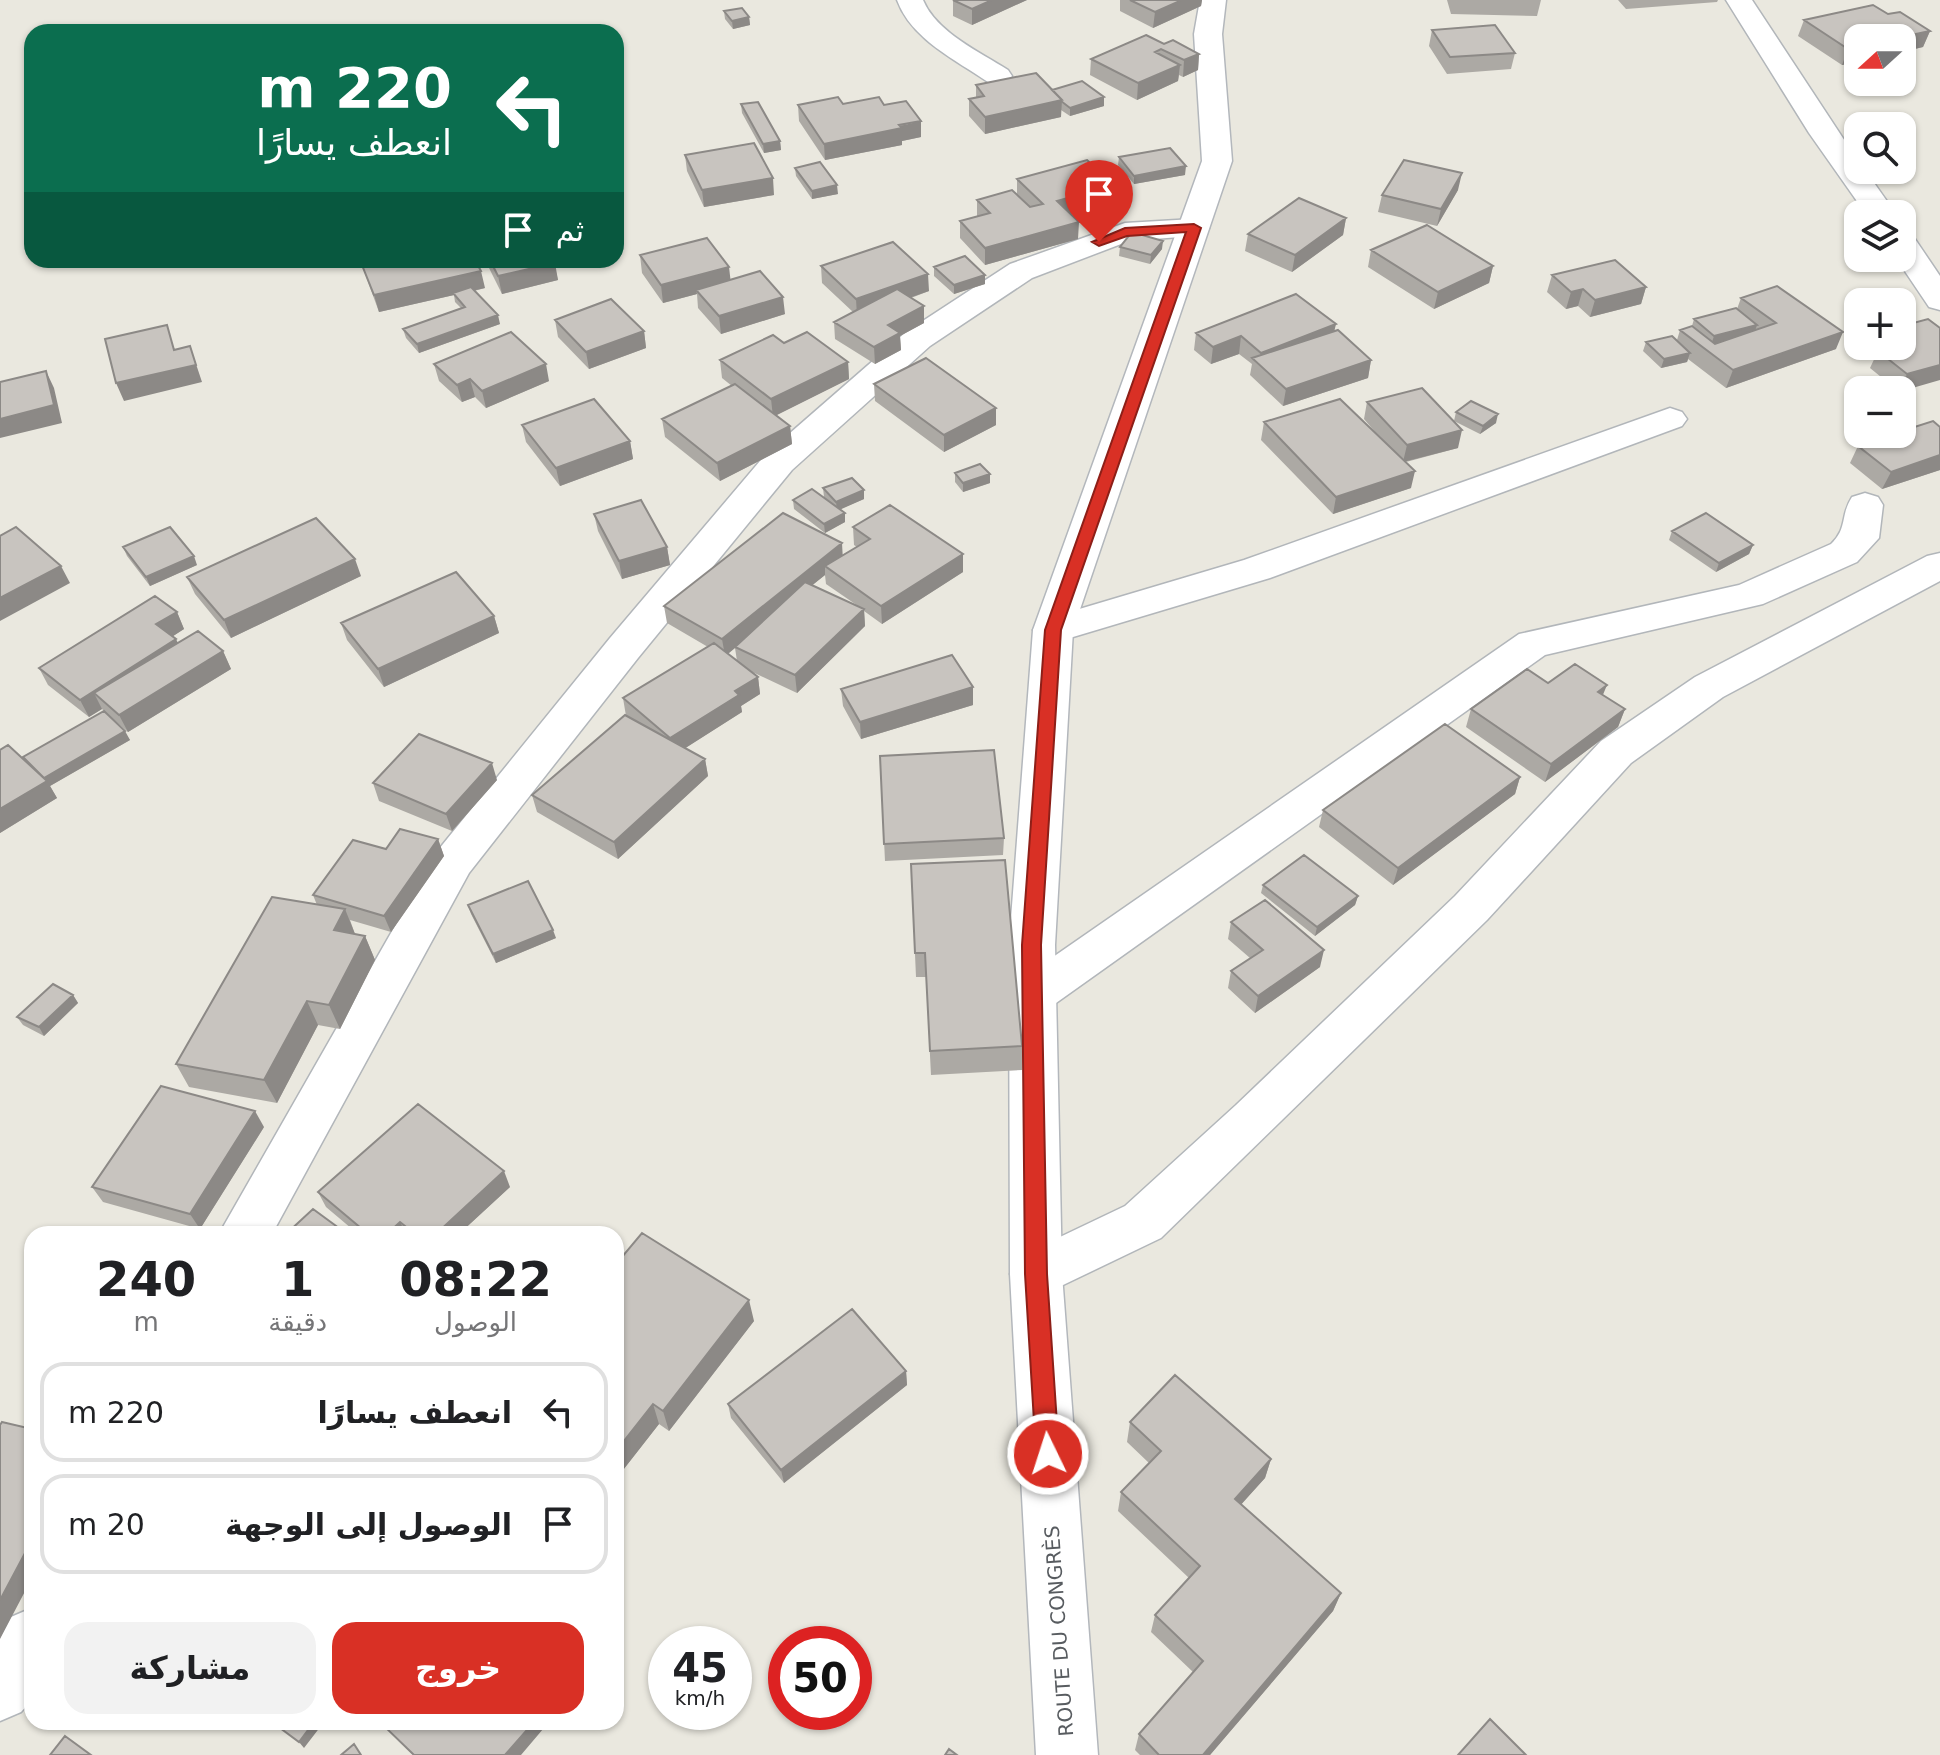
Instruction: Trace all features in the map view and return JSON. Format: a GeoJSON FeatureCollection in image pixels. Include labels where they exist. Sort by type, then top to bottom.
{"type":"FeatureCollection","features":[{"type":"Feature","properties":{"kind":"street"},"geometry":{"type":"LineString","coordinates":[[910,0],[911,8],[925,24],[998,76]]}},
{"type":"Feature","properties":{"kind":"street","name":"ROUTE DU CONGRÈS"},"geometry":{"type":"LineString","coordinates":[[1067,1755],[1036,1274],[1032,945],[1053,630],[1217,161],[1208,34],[1213,0]]}},
{"type":"Feature","properties":{"kind":"street"},"geometry":{"type":"LineString","coordinates":[[1739,0],[1823,133],[1871,200]]}},
{"type":"Feature","properties":{"kind":"street"},"geometry":{"type":"LineString","coordinates":[[249,1226],[454,861],[624,648],[779,462],[918,339],[1021,271],[1125,232],[1194,228]]}},
{"type":"Feature","properties":{"kind":"street"},"geometry":{"type":"LineString","coordinates":[[1916,264],[1940,300]]}},
{"type":"Feature","properties":{"kind":"street"},"geometry":{"type":"LineString","coordinates":[[1053,630],[1257,569],[1670,419]]}},
{"type":"Feature","properties":{"kind":"street"},"geometry":{"type":"LineString","coordinates":[[1033,995],[1533,644],[1749,595],[1844,553],[1860,538],[1865,505]]}},
{"type":"Feature","properties":{"kind":"street"},"geometry":{"type":"LineString","coordinates":[[1036,1274],[1143,1222],[1253,1120],[1460,918],[1616,752],[1709,687],[1940,565]]}},
{"type":"Feature","properties":{"kind":"street"},"geometry":{"type":"LineString","coordinates":[[0,1691],[24,1653]]}},
{"type":"Feature","properties":{"kind":"building"},"geometry":{"type":"Polygon","coordinates":[[[953,0],[992,0],[972,9],[953,0]]]}},
{"type":"Feature","properties":{"kind":"building"},"geometry":{"type":"Polygon","coordinates":[[[1130,0],[1182,0],[1155,12],[1130,0]]]}},
{"type":"Feature","properties":{"kind":"building"},"geometry":{"type":"Polygon","coordinates":[[[1873,5],[1888,14],[1900,12],[1930,31],[1916,34],[1916,24],[1844,24],[1844,46],[1804,20],[1873,5]]]}},
{"type":"Feature","properties":{"kind":"building"},"geometry":{"type":"Polygon","coordinates":[[[742,8],[749,17],[732,21],[724,11],[742,8]]]}},
{"type":"Feature","properties":{"kind":"building"},"geometry":{"type":"Polygon","coordinates":[[[1495,25],[1515,53],[1450,57],[1432,30],[1495,25]]]}},
{"type":"Feature","properties":{"kind":"building"},"geometry":{"type":"Polygon","coordinates":[[[1146,35],[1164,44],[1173,40],[1199,54],[1184,60],[1161,49],[1155,52],[1180,65],[1138,83],[1091,59],[1146,35]]]}},
{"type":"Feature","properties":{"kind":"building"},"geometry":{"type":"Polygon","coordinates":[[[1036,73],[1062,100],[985,117],[969,99],[984,96],[976,85],[1036,73]]]}},
{"type":"Feature","properties":{"kind":"building"},"geometry":{"type":"Polygon","coordinates":[[[1082,81],[1104,97],[1070,108],[1052,90],[1082,81]]]}},
{"type":"Feature","properties":{"kind":"building"},"geometry":{"type":"Polygon","coordinates":[[[838,97],[843,104],[879,97],[884,105],[906,101],[921,121],[899,125],[902,128],[824,144],[798,105],[838,97]]]}},
{"type":"Feature","properties":{"kind":"building"},"geometry":{"type":"Polygon","coordinates":[[[758,102],[780,141],[763,144],[741,104],[758,102]]]}},
{"type":"Feature","properties":{"kind":"building"},"geometry":{"type":"Polygon","coordinates":[[[754,143],[773,178],[702,190],[685,155],[754,143]]]}},
{"type":"Feature","properties":{"kind":"building"},"geometry":{"type":"Polygon","coordinates":[[[1170,148],[1186,166],[1134,176],[1119,157],[1170,148]]]}},
{"type":"Feature","properties":{"kind":"building"},"geometry":{"type":"Polygon","coordinates":[[[1087,160],[1114,185],[1057,201],[1079,222],[985,248],[960,221],[990,213],[977,200],[1012,190],[1030,207],[1043,204],[1017,179],[1087,160]]]}},
{"type":"Feature","properties":{"kind":"building"},"geometry":{"type":"Polygon","coordinates":[[[1404,160],[1462,173],[1441,209],[1382,195],[1404,160]]]}},
{"type":"Feature","properties":{"kind":"building"},"geometry":{"type":"Polygon","coordinates":[[[820,162],[837,185],[812,191],[795,168],[820,162]]]}},
{"type":"Feature","properties":{"kind":"building"},"geometry":{"type":"Polygon","coordinates":[[[1299,198],[1346,218],[1295,255],[1248,234],[1299,198]]]}},
{"type":"Feature","properties":{"kind":"building"},"geometry":{"type":"Polygon","coordinates":[[[1427,225],[1493,266],[1438,292],[1371,250],[1427,225]]]}},
{"type":"Feature","properties":{"kind":"building"},"geometry":{"type":"Polygon","coordinates":[[[1132,232],[1163,241],[1151,255],[1120,247],[1132,232]]]}},
{"type":"Feature","properties":{"kind":"building"},"geometry":{"type":"Polygon","coordinates":[[[707,238],[729,267],[661,285],[640,255],[707,238]]]}},
{"type":"Feature","properties":{"kind":"building"},"geometry":{"type":"Polygon","coordinates":[[[893,242],[928,274],[856,299],[821,266],[893,242]]]}},
{"type":"Feature","properties":{"kind":"building"},"geometry":{"type":"Polygon","coordinates":[[[965,256],[985,275],[954,285],[934,267],[965,256]]]}},
{"type":"Feature","properties":{"kind":"building"},"geometry":{"type":"Polygon","coordinates":[[[1615,260],[1646,287],[1595,300],[1583,289],[1571,292],[1552,275],[1615,260]]]}},
{"type":"Feature","properties":{"kind":"building"},"geometry":{"type":"Polygon","coordinates":[[[363,268],[479,268],[481,271],[374,295],[363,268]]]}},
{"type":"Feature","properties":{"kind":"building"},"geometry":{"type":"Polygon","coordinates":[[[494,268],[533,268],[498,276],[494,268]]]}},
{"type":"Feature","properties":{"kind":"building"},"geometry":{"type":"Polygon","coordinates":[[[760,271],[783,297],[719,316],[696,290],[760,271]]]}},
{"type":"Feature","properties":{"kind":"building"},"geometry":{"type":"Polygon","coordinates":[[[1777,286],[1843,332],[1733,370],[1680,330],[1692,326],[1715,344],[1776,323],[1741,298],[1777,286]]]}},
{"type":"Feature","properties":{"kind":"building"},"geometry":{"type":"Polygon","coordinates":[[[471,287],[498,315],[417,344],[403,329],[465,307],[453,293],[471,287]]]}},
{"type":"Feature","properties":{"kind":"building"},"geometry":{"type":"Polygon","coordinates":[[[897,289],[924,306],[888,325],[900,333],[874,347],[834,322],[897,289]]]}},
{"type":"Feature","properties":{"kind":"building"},"geometry":{"type":"Polygon","coordinates":[[[1296,294],[1336,324],[1261,353],[1241,336],[1213,347],[1196,333],[1296,294]]]}},
{"type":"Feature","properties":{"kind":"building"},"geometry":{"type":"Polygon","coordinates":[[[611,299],[644,331],[586,352],[555,320],[611,299]]]}},
{"type":"Feature","properties":{"kind":"building"},"geometry":{"type":"Polygon","coordinates":[[[1736,308],[1757,325],[1714,336],[1694,319],[1736,308]]]}},
{"type":"Feature","properties":{"kind":"building"},"geometry":{"type":"Polygon","coordinates":[[[1928,319],[1940,328],[1940,365],[1907,374],[1889,360],[1916,360],[1916,322],[1928,319]]]}},
{"type":"Feature","properties":{"kind":"building"},"geometry":{"type":"Polygon","coordinates":[[[167,325],[174,350],[190,346],[196,365],[116,383],[105,339],[167,325]]]}},
{"type":"Feature","properties":{"kind":"building"},"geometry":{"type":"Polygon","coordinates":[[[1338,330],[1371,360],[1286,389],[1252,358],[1338,330]]]}},
{"type":"Feature","properties":{"kind":"building"},"geometry":{"type":"Polygon","coordinates":[[[511,332],[546,364],[482,391],[470,379],[457,385],[434,364],[511,332]]]}},
{"type":"Feature","properties":{"kind":"building"},"geometry":{"type":"Polygon","coordinates":[[[807,332],[848,362],[771,399],[720,360],[773,335],[784,343],[807,332]]]}},
{"type":"Feature","properties":{"kind":"building"},"geometry":{"type":"Polygon","coordinates":[[[1672,336],[1690,353],[1664,359],[1646,342],[1672,336]]]}},
{"type":"Feature","properties":{"kind":"building"},"geometry":{"type":"Polygon","coordinates":[[[926,358],[996,408],[944,435],[874,384],[926,358]]]}},
{"type":"Feature","properties":{"kind":"building"},"geometry":{"type":"Polygon","coordinates":[[[46,371],[54,405],[0,419],[0,382],[46,371]]]}},
{"type":"Feature","properties":{"kind":"building"},"geometry":{"type":"Polygon","coordinates":[[[735,384],[790,426],[717,463],[662,419],[735,384]]]}},
{"type":"Feature","properties":{"kind":"building"},"geometry":{"type":"Polygon","coordinates":[[[1422,388],[1462,430],[1407,445],[1367,402],[1422,388]]]}},
{"type":"Feature","properties":{"kind":"building"},"geometry":{"type":"Polygon","coordinates":[[[594,399],[630,441],[556,468],[522,425],[594,399]]]}},
{"type":"Feature","properties":{"kind":"building"},"geometry":{"type":"Polygon","coordinates":[[[1340,399],[1415,471],[1336,497],[1264,422],[1340,399]]]}},
{"type":"Feature","properties":{"kind":"building"},"geometry":{"type":"Polygon","coordinates":[[[1471,401],[1498,414],[1483,426],[1456,412],[1471,401]]]}},
{"type":"Feature","properties":{"kind":"building"},"geometry":{"type":"Polygon","coordinates":[[[1933,421],[1940,427],[1940,455],[1891,472],[1861,448],[1916,448],[1916,426],[1933,421]]]}},
{"type":"Feature","properties":{"kind":"building"},"geometry":{"type":"Polygon","coordinates":[[[980,464],[990,474],[963,483],[955,473],[980,464]]]}},
{"type":"Feature","properties":{"kind":"building"},"geometry":{"type":"Polygon","coordinates":[[[852,478],[864,490],[836,502],[823,488],[852,478]]]}},
{"type":"Feature","properties":{"kind":"building"},"geometry":{"type":"Polygon","coordinates":[[[812,489],[845,513],[824,524],[793,500],[812,489]]]}},
{"type":"Feature","properties":{"kind":"building"},"geometry":{"type":"Polygon","coordinates":[[[641,500],[667,547],[619,561],[594,514],[641,500]]]}},
{"type":"Feature","properties":{"kind":"building"},"geometry":{"type":"Polygon","coordinates":[[[890,505],[963,554],[881,606],[825,566],[870,539],[853,527],[890,505]]]}},
{"type":"Feature","properties":{"kind":"building"},"geometry":{"type":"Polygon","coordinates":[[[783,513],[842,543],[722,639],[664,606],[783,513]]]}},
{"type":"Feature","properties":{"kind":"building"},"geometry":{"type":"Polygon","coordinates":[[[1706,513],[1753,545],[1719,563],[1672,531],[1706,513]]]}},
{"type":"Feature","properties":{"kind":"building"},"geometry":{"type":"Polygon","coordinates":[[[316,518],[355,559],[224,620],[187,577],[316,518]]]}},
{"type":"Feature","properties":{"kind":"building"},"geometry":{"type":"Polygon","coordinates":[[[16,527],[61,566],[0,598],[0,536],[16,527]]]}},
{"type":"Feature","properties":{"kind":"building"},"geometry":{"type":"Polygon","coordinates":[[[170,527],[194,556],[146,577],[123,547],[170,527]]]}},
{"type":"Feature","properties":{"kind":"building"},"geometry":{"type":"Polygon","coordinates":[[[456,572],[494,616],[378,669],[341,623],[456,572]]]}},
{"type":"Feature","properties":{"kind":"building"},"geometry":{"type":"Polygon","coordinates":[[[805,582],[864,609],[795,675],[735,647],[805,582]]]}},
{"type":"Feature","properties":{"kind":"building"},"geometry":{"type":"Polygon","coordinates":[[[155,596],[177,612],[156,624],[176,639],[80,700],[39,668],[155,596]]]}},
{"type":"Feature","properties":{"kind":"building"},"geometry":{"type":"Polygon","coordinates":[[[198,631],[223,651],[119,715],[94,693],[198,631]]]}},
{"type":"Feature","properties":{"kind":"building"},"geometry":{"type":"Polygon","coordinates":[[[714,643],[758,677],[735,691],[739,695],[670,738],[623,698],[714,643]]]}},
{"type":"Feature","properties":{"kind":"building"},"geometry":{"type":"Polygon","coordinates":[[[952,655],[973,687],[860,722],[841,689],[952,655]]]}},
{"type":"Feature","properties":{"kind":"building"},"geometry":{"type":"Polygon","coordinates":[[[1575,664],[1607,685],[1598,692],[1625,709],[1551,764],[1471,709],[1527,669],[1548,683],[1575,664]]]}},
{"type":"Feature","properties":{"kind":"building"},"geometry":{"type":"Polygon","coordinates":[[[104,711],[125,731],[44,778],[23,757],[104,711]]]}},
{"type":"Feature","properties":{"kind":"building"},"geometry":{"type":"Polygon","coordinates":[[[625,715],[705,759],[614,842],[532,795],[625,715]]]}},
{"type":"Feature","properties":{"kind":"building"},"geometry":{"type":"Polygon","coordinates":[[[1445,724],[1520,777],[1398,868],[1323,810],[1445,724]]]}},
{"type":"Feature","properties":{"kind":"building"},"geometry":{"type":"Polygon","coordinates":[[[419,734],[492,763],[446,814],[373,783],[419,734]]]}},
{"type":"Feature","properties":{"kind":"building"},"geometry":{"type":"Polygon","coordinates":[[[8,745],[47,781],[0,809],[0,750],[8,745]]]}},
{"type":"Feature","properties":{"kind":"building"},"geometry":{"type":"Polygon","coordinates":[[[994,750],[1004,838],[884,844],[880,756],[994,750]]]}},
{"type":"Feature","properties":{"kind":"building"},"geometry":{"type":"Polygon","coordinates":[[[400,829],[438,839],[384,916],[313,895],[353,840],[386,849],[400,829]]]}},
{"type":"Feature","properties":{"kind":"building"},"geometry":{"type":"Polygon","coordinates":[[[1304,855],[1358,896],[1317,927],[1263,885],[1304,855]]]}},
{"type":"Feature","properties":{"kind":"building"},"geometry":{"type":"Polygon","coordinates":[[[1005,860],[1022,1046],[930,1051],[925,953],[915,953],[911,864],[1005,860]]]}},
{"type":"Feature","properties":{"kind":"building"},"geometry":{"type":"Polygon","coordinates":[[[528,881],[553,930],[493,954],[468,905],[528,881]]]}},
{"type":"Feature","properties":{"kind":"building"},"geometry":{"type":"Polygon","coordinates":[[[272,897],[345,909],[334,930],[365,936],[329,1005],[307,1001],[264,1080],[176,1064],[272,897]]]}},
{"type":"Feature","properties":{"kind":"building"},"geometry":{"type":"Polygon","coordinates":[[[1265,900],[1324,950],[1258,996],[1231,971],[1263,950],[1231,922],[1265,900]]]}},
{"type":"Feature","properties":{"kind":"building"},"geometry":{"type":"Polygon","coordinates":[[[53,984],[73,995],[39,1027],[17,1017],[53,984]]]}},
{"type":"Feature","properties":{"kind":"building"},"geometry":{"type":"Polygon","coordinates":[[[161,1086],[255,1111],[190,1214],[92,1187],[161,1086]]]}},
{"type":"Feature","properties":{"kind":"building"},"geometry":{"type":"Polygon","coordinates":[[[418,1104],[504,1171],[445,1226],[405,1226],[400,1222],[396,1226],[358,1226],[318,1192],[418,1104]]]}},
{"type":"Feature","properties":{"kind":"building"},"geometry":{"type":"Polygon","coordinates":[[[313,1209],[336,1226],[295,1226],[313,1209]]]}},
{"type":"Feature","properties":{"kind":"building"},"geometry":{"type":"Polygon","coordinates":[[[642,1233],[749,1300],[663,1411],[653,1404],[624,1441],[624,1254],[642,1233]]]}},
{"type":"Feature","properties":{"kind":"building"},"geometry":{"type":"Polygon","coordinates":[[[852,1309],[906,1371],[781,1470],[728,1404],[852,1309]]]}},
{"type":"Feature","properties":{"kind":"building"},"geometry":{"type":"Polygon","coordinates":[[[1175,1375],[1271,1459],[1235,1499],[1341,1593],[1203,1755],[1159,1755],[1139,1734],[1203,1661],[1155,1615],[1200,1566],[1121,1492],[1161,1451],[1130,1422],[1175,1375]]]}},
{"type":"Feature","properties":{"kind":"building"},"geometry":{"type":"Polygon","coordinates":[[[2,1422],[24,1427],[24,1555],[0,1600],[2,1422]]]}},
{"type":"Feature","properties":{"kind":"building"},"geometry":{"type":"Polygon","coordinates":[[[1490,1719],[1526,1755],[1458,1755],[1490,1719]]]}},
{"type":"Feature","properties":{"kind":"building"},"geometry":{"type":"Polygon","coordinates":[[[283,1730],[308,1730],[299,1742],[283,1730]]]}},
{"type":"Feature","properties":{"kind":"building"},"geometry":{"type":"Polygon","coordinates":[[[388,1730],[527,1730],[505,1755],[414,1755],[388,1730]]]}},
{"type":"Feature","properties":{"kind":"building"},"geometry":{"type":"Polygon","coordinates":[[[65,1736],[91,1755],[50,1755],[65,1736]]]}},
{"type":"Feature","properties":{"kind":"building"},"geometry":{"type":"Polygon","coordinates":[[[354,1744],[361,1755],[341,1755],[354,1744]]]}},
{"type":"Feature","properties":{"kind":"route"},"geometry":{"type":"LineString","coordinates":[[1048,1454],[1036,1274],[1032,945],[1053,630],[1194,228],[1125,232],[1099,242]]}}]}
